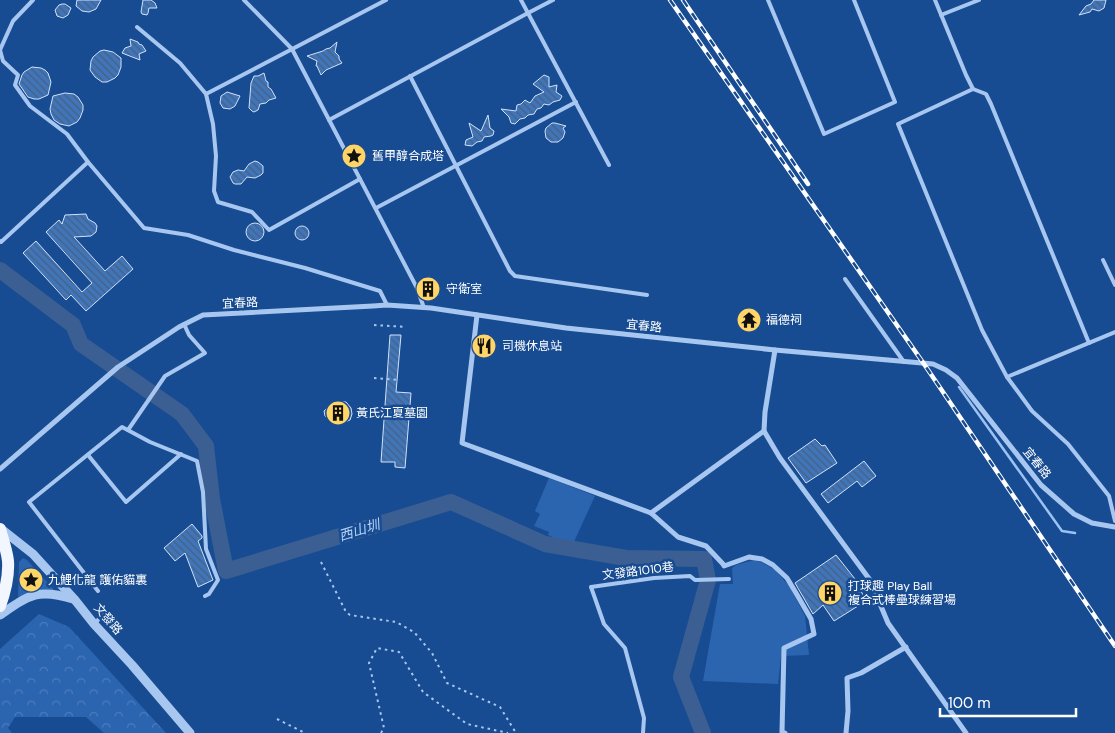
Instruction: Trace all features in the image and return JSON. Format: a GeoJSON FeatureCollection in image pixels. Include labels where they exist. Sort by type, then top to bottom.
{"type":"FeatureCollection","features":[{"type":"Feature","properties":{"kind":"main road"},"geometry":{"type":"LineString","coordinates":[[0,529],[8,560],[8,573],[0,606]]}},
{"type":"Feature","properties":{"kind":"street","name":"宜春路"},"geometry":{"type":"LineString","coordinates":[[0,469],[118,367],[184,324],[203,315],[387,305],[424,308],[566,328],[933,364],[958,378],[1041,485],[1074,514],[1092,523],[1115,527]]}},
{"type":"Feature","properties":{"kind":"street"},"geometry":{"type":"LineString","coordinates":[[477,315],[462,443],[651,513],[678,537],[706,546],[724,566],[749,557],[762,559],[773,565],[787,578],[811,619],[814,634],[784,648],[782,732],[785,733]]}},
{"type":"Feature","properties":{"kind":"street"},"geometry":{"type":"LineString","coordinates":[[775,350],[765,412],[764,431],[780,458],[870,580],[888,623],[966,733]]}},
{"type":"Feature","properties":{"kind":"street"},"geometry":{"type":"LineString","coordinates":[[651,513],[764,431]]}},
{"type":"Feature","properties":{"kind":"street","name":"文發路"},"geometry":{"type":"LineString","coordinates":[[0,529],[33,554],[190,733]]}},
{"type":"Feature","properties":{"kind":"street"},"geometry":{"type":"LineString","coordinates":[[0,615],[20,601],[40,593],[57,594],[75,600]]}},
{"type":"Feature","properties":{"kind":"street"},"geometry":{"type":"LineString","coordinates":[[846,733],[848,712],[847,678],[860,673],[906,647]]}},
{"type":"Feature","properties":{"kind":"lane"},"geometry":{"type":"LineString","coordinates":[[33,0],[13,21],[0,50],[3,61],[18,75],[15,85],[30,106],[68,134],[88,162],[144,228],[188,235],[234,250],[380,290],[387,305]]}},
{"type":"Feature","properties":{"kind":"lane"},"geometry":{"type":"LineString","coordinates":[[244,0],[292,49],[417,288],[424,308]]}},
{"type":"Feature","properties":{"kind":"lane"},"geometry":{"type":"LineString","coordinates":[[206,94],[380,1],[386,0]]}},
{"type":"Feature","properties":{"kind":"lane"},"geometry":{"type":"LineString","coordinates":[[521,0],[609,165]]}},
{"type":"Feature","properties":{"kind":"lane"},"geometry":{"type":"LineString","coordinates":[[329,120],[528,12],[554,0]]}},
{"type":"Feature","properties":{"kind":"lane"},"geometry":{"type":"LineString","coordinates":[[768,0],[824,134],[895,102],[854,0]]}},
{"type":"Feature","properties":{"kind":"lane"},"geometry":{"type":"LineString","coordinates":[[935,0],[973,89],[986,94],[991,104],[1089,343]]}},
{"type":"Feature","properties":{"kind":"lane"},"geometry":{"type":"LineString","coordinates":[[941,15],[979,0]]}},
{"type":"Feature","properties":{"kind":"lane"},"geometry":{"type":"LineString","coordinates":[[137,27],[180,63],[206,94],[214,124],[216,156],[214,191],[218,202],[252,212],[269,230],[360,179]]}},
{"type":"Feature","properties":{"kind":"lane"},"geometry":{"type":"LineString","coordinates":[[410,76],[510,271],[515,276],[647,295]]}},
{"type":"Feature","properties":{"kind":"lane"},"geometry":{"type":"LineString","coordinates":[[973,89],[898,124],[982,330],[1007,378],[1032,411],[1068,444],[1109,496],[1115,521]]}},
{"type":"Feature","properties":{"kind":"lane"},"geometry":{"type":"LineString","coordinates":[[376,208],[576,102]]}},
{"type":"Feature","properties":{"kind":"lane"},"geometry":{"type":"LineString","coordinates":[[0,241],[88,162]]}},
{"type":"Feature","properties":{"kind":"lane"},"geometry":{"type":"LineString","coordinates":[[1103,260],[1115,285]]}},
{"type":"Feature","properties":{"kind":"lane"},"geometry":{"type":"LineString","coordinates":[[845,279],[904,362]]}},
{"type":"Feature","properties":{"kind":"lane"},"geometry":{"type":"LineString","coordinates":[[128,430],[165,376],[205,352],[189,335],[184,324]]}},
{"type":"Feature","properties":{"kind":"lane"},"geometry":{"type":"LineString","coordinates":[[1007,378],[1115,332]]}},
{"type":"Feature","properties":{"kind":"lane"},"geometry":{"type":"LineString","coordinates":[[98,591],[29,502],[122,428],[150,442],[197,461],[203,492],[206,549],[218,580],[206,596]]}},
{"type":"Feature","properties":{"kind":"lane"},"geometry":{"type":"LineString","coordinates":[[88,455],[126,502],[181,454]]}},
{"type":"Feature","properties":{"kind":"lane","name":"文發路1010巷"},"geometry":{"type":"LineString","coordinates":[[643,733],[644,718],[625,648],[604,624],[591,587],[654,578],[690,576],[695,580],[729,579]]}},
{"type":"Feature","properties":{"kind":"lane"},"geometry":{"type":"LineString","coordinates":[[94,624],[105,614]]}},
{"type":"Feature","properties":{"kind":"path"},"geometry":{"type":"LineString","coordinates":[[374,325],[406,326]]}},
{"type":"Feature","properties":{"kind":"path"},"geometry":{"type":"LineString","coordinates":[[374,378],[400,380]]}},
{"type":"Feature","properties":{"kind":"path"},"geometry":{"type":"LineString","coordinates":[[321,562],[346,612],[350,615],[396,622],[414,632],[432,653],[446,683],[500,707],[516,733]]}},
{"type":"Feature","properties":{"kind":"path"},"geometry":{"type":"LineString","coordinates":[[381,733],[384,728],[369,663],[377,648],[400,652],[423,692],[467,724],[508,733]]}},
{"type":"Feature","properties":{"kind":"path"},"geometry":{"type":"LineString","coordinates":[[277,719],[305,733]]}},
{"type":"Feature","properties":{"kind":"green space"},"geometry":{"type":"Polygon","coordinates":[[[549,478],[595,496],[572,546],[548,535],[549,532],[534,526],[540,514],[535,511],[549,478]]]}},
{"type":"Feature","properties":{"kind":"green space"},"geometry":{"type":"Polygon","coordinates":[[[23,558],[56,592],[34,592],[18,597],[19,562],[23,558]]]}},
{"type":"Feature","properties":{"kind":"green space"},"geometry":{"type":"Polygon","coordinates":[[[754,560],[775,570],[790,587],[805,616],[809,655],[781,656],[778,684],[703,681],[720,584],[733,584],[732,568],[754,560]]]}},
{"type":"Feature","properties":{"kind":"green space"},"geometry":{"type":"Polygon","coordinates":[[[39,614],[69,627],[166,733],[104,733],[86,717],[15,717],[8,728],[12,733],[0,733],[0,649],[39,614]]]}},
{"type":"Feature","properties":{"kind":"building"},"geometry":{"type":"Polygon","coordinates":[[[77,0],[101,0],[96,9],[89,12],[82,11],[76,6],[77,0]]]}},
{"type":"Feature","properties":{"kind":"building"},"geometry":{"type":"Polygon","coordinates":[[[143,0],[151,0],[157,8],[149,8],[147,15],[142,14],[143,0]]]}},
{"type":"Feature","properties":{"kind":"building"},"geometry":{"type":"Polygon","coordinates":[[[1094,0],[1106,0],[1104,8],[1099,11],[1092,9],[1090,12],[1079,15],[1086,6],[1094,0]]]}},
{"type":"Feature","properties":{"kind":"building"},"geometry":{"type":"Polygon","coordinates":[[[62,4],[71,8],[68,15],[63,18],[57,16],[55,10],[62,4]]]}},
{"type":"Feature","properties":{"kind":"building"},"geometry":{"type":"Polygon","coordinates":[[[130,39],[142,45],[146,51],[139,54],[140,60],[122,53],[125,48],[131,46],[130,39]]]}},
{"type":"Feature","properties":{"kind":"building"},"geometry":{"type":"Polygon","coordinates":[[[337,42],[335,52],[342,63],[326,70],[321,75],[316,66],[317,61],[307,56],[330,48],[337,42]]]}},
{"type":"Feature","properties":{"kind":"building"},"geometry":{"type":"Polygon","coordinates":[[[104,50],[113,52],[121,58],[121,67],[118,75],[107,82],[102,82],[90,70],[93,57],[104,50]]]}},
{"type":"Feature","properties":{"kind":"building"},"geometry":{"type":"Polygon","coordinates":[[[32,67],[45,70],[51,82],[48,95],[39,99],[28,97],[19,84],[24,72],[32,67]]]}},
{"type":"Feature","properties":{"kind":"building"},"geometry":{"type":"Polygon","coordinates":[[[264,73],[268,87],[276,98],[260,104],[258,110],[254,112],[249,108],[251,83],[254,76],[264,73]]]}},
{"type":"Feature","properties":{"kind":"building"},"geometry":{"type":"Polygon","coordinates":[[[544,75],[549,77],[549,87],[557,85],[556,92],[562,96],[560,100],[549,105],[544,104],[534,114],[520,119],[515,124],[511,123],[509,117],[501,109],[516,111],[517,105],[525,100],[530,103],[535,96],[544,92],[533,84],[544,75]]]}},
{"type":"Feature","properties":{"kind":"building"},"geometry":{"type":"Polygon","coordinates":[[[227,92],[240,96],[235,106],[230,109],[223,108],[220,103],[221,96],[227,92]]]}},
{"type":"Feature","properties":{"kind":"building"},"geometry":{"type":"Polygon","coordinates":[[[65,93],[74,94],[83,105],[80,118],[69,126],[54,120],[50,109],[53,96],[65,93]]]}},
{"type":"Feature","properties":{"kind":"building"},"geometry":{"type":"Polygon","coordinates":[[[488,115],[490,128],[494,131],[493,135],[484,137],[482,141],[472,146],[465,145],[466,140],[473,137],[469,123],[481,131],[488,115]]]}},
{"type":"Feature","properties":{"kind":"building"},"geometry":{"type":"Polygon","coordinates":[[[552,123],[566,126],[563,128],[565,132],[563,138],[558,142],[551,142],[546,138],[546,128],[552,123]]]}},
{"type":"Feature","properties":{"kind":"building"},"geometry":{"type":"Polygon","coordinates":[[[255,161],[263,166],[263,173],[261,175],[255,178],[247,177],[241,184],[233,183],[230,177],[233,172],[238,170],[244,171],[249,164],[255,161]]]}},
{"type":"Feature","properties":{"kind":"building"},"geometry":{"type":"Polygon","coordinates":[[[86,214],[88,219],[97,226],[96,232],[91,236],[74,237],[105,271],[122,256],[133,269],[86,311],[71,295],[66,300],[23,253],[36,241],[82,292],[92,283],[46,232],[59,220],[62,224],[65,215],[86,214]]]}},
{"type":"Feature","properties":{"kind":"building"},"geometry":{"type":"Polygon","coordinates":[[[255,223],[263,228],[264,232],[259,240],[255,241],[247,236],[246,232],[251,224],[255,223]]]}},
{"type":"Feature","properties":{"kind":"building"},"geometry":{"type":"Polygon","coordinates":[[[302,226],[307,228],[309,233],[307,238],[302,240],[297,238],[295,233],[297,228],[302,226]]]}},
{"type":"Feature","properties":{"kind":"building","name":"守衛室"},"geometry":{"type":"Polygon","coordinates":[[[430,277],[439,295],[424,295],[418,283],[430,277]]]}},
{"type":"Feature","properties":{"kind":"building"},"geometry":{"type":"Polygon","coordinates":[[[390,335],[401,335],[396,392],[411,393],[405,468],[395,467],[395,462],[381,462],[390,335]]]}},
{"type":"Feature","properties":{"kind":"building","name":"司機休息站"},"geometry":{"type":"Polygon","coordinates":[[[479,338],[491,339],[489,354],[477,352],[479,338]]]}},
{"type":"Feature","properties":{"kind":"building","name":"黃氏江夏墓園"},"geometry":{"type":"Polygon","coordinates":[[[337,402],[346,402],[351,408],[350,420],[345,422],[325,416],[324,411],[337,402]]]}},
{"type":"Feature","properties":{"kind":"building"},"geometry":{"type":"Polygon","coordinates":[[[815,439],[822,446],[825,445],[837,463],[806,483],[788,458],[815,439]]]}},
{"type":"Feature","properties":{"kind":"building"},"geometry":{"type":"Polygon","coordinates":[[[864,461],[876,476],[862,487],[857,481],[828,503],[821,494],[864,461]]]}},
{"type":"Feature","properties":{"kind":"building"},"geometry":{"type":"Polygon","coordinates":[[[192,524],[202,536],[198,541],[213,580],[198,587],[185,553],[175,561],[164,548],[192,524]]]}},
{"type":"Feature","properties":{"kind":"building","name":"打球趣 Play Ball 複合式棒壘球練習場"},"geometry":{"type":"Polygon","coordinates":[[[836,555],[855,579],[866,601],[834,621],[823,605],[813,614],[795,583],[836,555]]]}},
{"type":"Feature","properties":{"kind":"waterway","name":"西山圳"},"geometry":{"type":"LineString","coordinates":[[0,270],[73,325],[81,344],[182,414],[206,446],[212,499],[226,571],[451,502],[545,544],[626,558],[704,559],[708,580],[681,677],[703,733]]}},
{"type":"Feature","properties":{"kind":"waterway"},"geometry":{"type":"LineString","coordinates":[[959,387],[1062,531],[1075,533]]}},
{"type":"Feature","properties":{"kind":"railway"},"geometry":{"type":"LineString","coordinates":[[670,0],[924,364],[1115,646]]}},
{"type":"Feature","properties":{"kind":"railway"},"geometry":{"type":"LineString","coordinates":[[683,0],[808,184]]}},
{"type":"Feature","properties":{"kind":"place","name":"舊甲醇合成塔"},"geometry":{"type":"Point","coordinates":[354,156]}},
{"type":"Feature","properties":{"kind":"place","name":"守衛室"},"geometry":{"type":"Point","coordinates":[428,289]}},
{"type":"Feature","properties":{"kind":"place","name":"福德祠"},"geometry":{"type":"Point","coordinates":[749,320]}},
{"type":"Feature","properties":{"kind":"place","name":"司機休息站"},"geometry":{"type":"Point","coordinates":[484,346]}},
{"type":"Feature","properties":{"kind":"place","name":"黃氏江夏墓園"},"geometry":{"type":"Point","coordinates":[338,413]}},
{"type":"Feature","properties":{"kind":"place","name":"九鯉化龍 護佑貓裏"},"geometry":{"type":"Point","coordinates":[31,580]}},
{"type":"Feature","properties":{"kind":"place","name":"打球趣 Play Ball 複合式棒壘球練習場"},"geometry":{"type":"Point","coordinates":[830,593]}}]}
